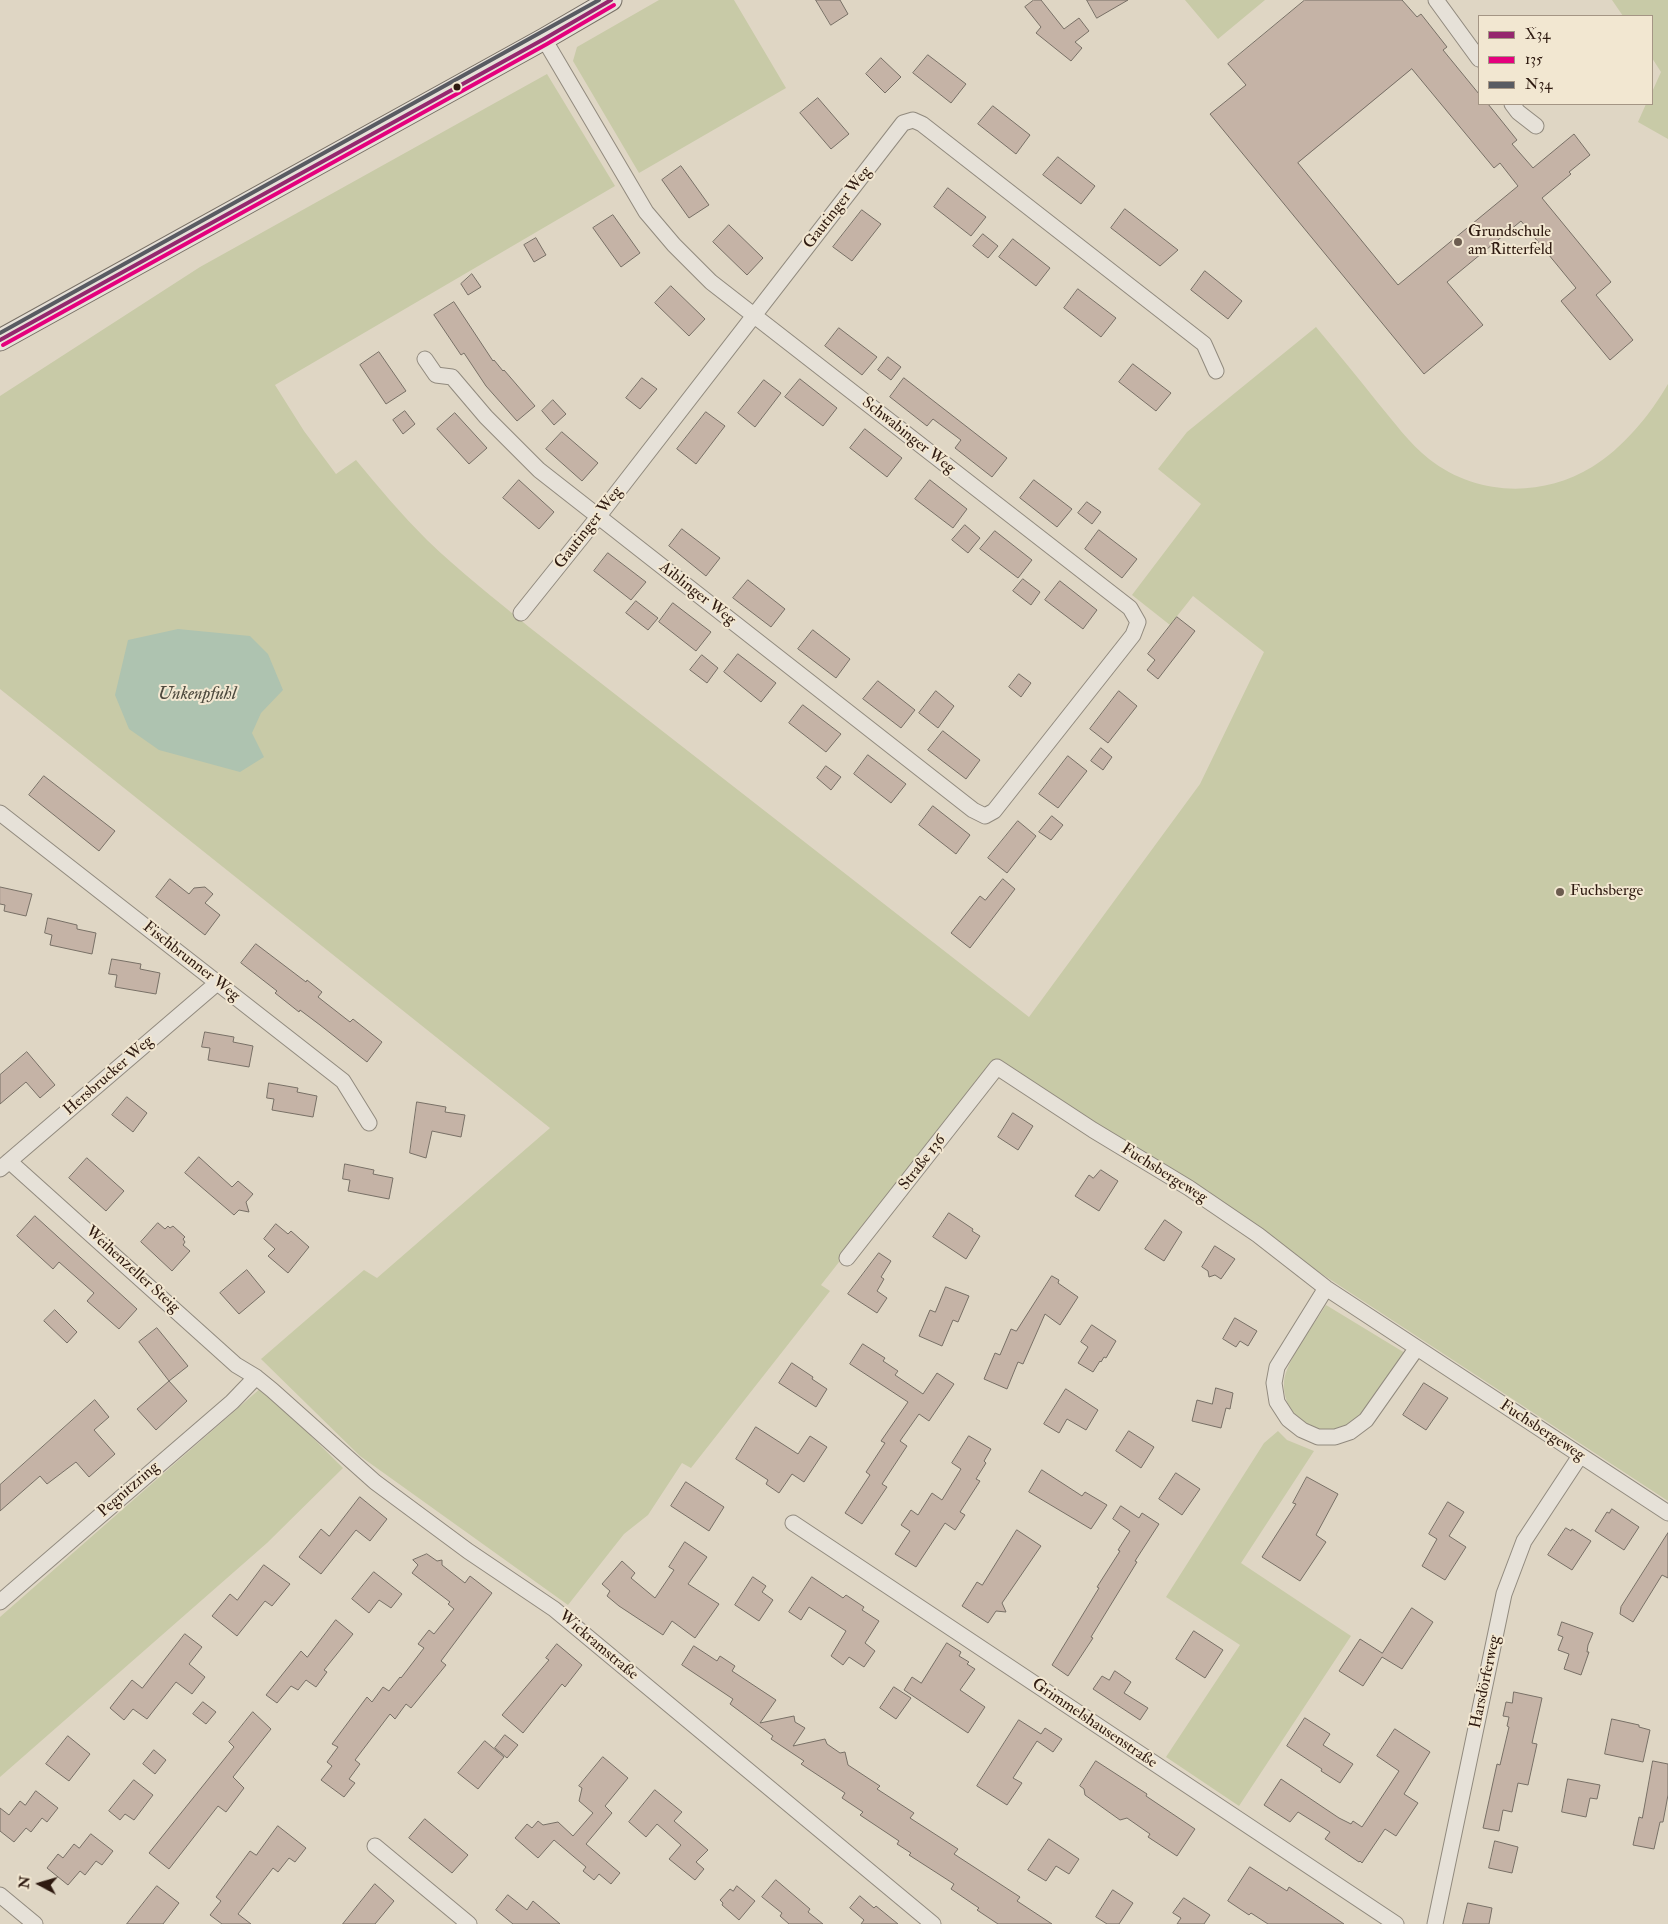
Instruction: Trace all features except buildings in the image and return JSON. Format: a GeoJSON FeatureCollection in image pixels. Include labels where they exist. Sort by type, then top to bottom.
{"type":"FeatureCollection","features":[{"type":"Feature","properties":{"kind":"main road"},"geometry":{"type":"LineString","coordinates":[[0,340],[544,39],[611,0]]}},
{"type":"Feature","properties":{"kind":"street"},"geometry":{"type":"LineString","coordinates":[[1436,0],[1478,58]]}},
{"type":"Feature","properties":{"kind":"street","name":"Schwabinger Weg"},"geometry":{"type":"LineString","coordinates":[[544,39],[646,212],[674,245],[711,282],[1130,608],[1138,622],[1133,635],[994,811],[985,816]]}},
{"type":"Feature","properties":{"kind":"street"},"geometry":{"type":"LineString","coordinates":[[1513,105],[1518,112],[1536,126]]}},
{"type":"Feature","properties":{"kind":"street","name":"Gautinger Weg"},"geometry":{"type":"LineString","coordinates":[[521,613],[598,517],[903,124],[913,120],[922,124],[1204,344],[1216,371]]}},
{"type":"Feature","properties":{"kind":"street","name":"Aiblinger Weg"},"geometry":{"type":"LineString","coordinates":[[425,360],[436,375],[452,377],[486,418],[539,470],[973,810],[985,816]]}},
{"type":"Feature","properties":{"kind":"street","name":"Fischbrunner Weg"},"geometry":{"type":"LineString","coordinates":[[0,813],[343,1081],[369,1123]]}},
{"type":"Feature","properties":{"kind":"street","name":"Hersbrucker Weg"},"geometry":{"type":"LineString","coordinates":[[5,1165],[217,983]]}},
{"type":"Feature","properties":{"kind":"street","name":"Straße 136"},"geometry":{"type":"LineString","coordinates":[[847,1258],[997,1067]]}},
{"type":"Feature","properties":{"kind":"street","name":"Fuchsbergeweg"},"geometry":{"type":"LineString","coordinates":[[997,1067],[1258,1234],[1326,1288],[1668,1513]]}},
{"type":"Feature","properties":{"kind":"street","name":"Weihenzeller Steig"},"geometry":{"type":"LineString","coordinates":[[5,1165],[236,1365],[256,1377]]}},
{"type":"Feature","properties":{"kind":"street"},"geometry":{"type":"LineString","coordinates":[[1326,1288],[1277,1367],[1274,1383],[1277,1402],[1288,1419],[1302,1430],[1318,1437],[1335,1437],[1350,1432],[1366,1420],[1416,1349]]}},
{"type":"Feature","properties":{"kind":"street","name":"Pegnitzring"},"geometry":{"type":"LineString","coordinates":[[0,1602],[232,1402],[256,1377]]}},
{"type":"Feature","properties":{"kind":"street","name":"Wickramstraße"},"geometry":{"type":"LineString","coordinates":[[256,1377],[375,1482],[468,1551],[554,1609],[933,1924]]}},
{"type":"Feature","properties":{"kind":"street","name":"Harsdörferweg"},"geometry":{"type":"LineString","coordinates":[[1434,1924],[1504,1594],[1524,1541],[1580,1456]]}},
{"type":"Feature","properties":{"kind":"street","name":"Grimmelshausenstraße"},"geometry":{"type":"LineString","coordinates":[[793,1523],[1396,1924]]}},
{"type":"Feature","properties":{"kind":"street"},"geometry":{"type":"LineString","coordinates":[[374,1846],[469,1924]]}},
{"type":"Feature","properties":{"kind":"street"},"geometry":{"type":"LineString","coordinates":[[0,1895],[27,1921]]}},
{"type":"Feature","properties":{"kind":"shaded area"},"geometry":{"type":"Polygon","coordinates":[[[659,0],[734,0],[786,88],[639,173],[573,61],[577,47],[659,0]]]}},
{"type":"Feature","properties":{"kind":"shaded area"},"geometry":{"type":"Polygon","coordinates":[[[1185,0],[1265,0],[1218,39],[1185,0]]]}},
{"type":"Feature","properties":{"kind":"shaded area"},"geometry":{"type":"Polygon","coordinates":[[[1612,0],[1668,0],[1668,139],[1638,122],[1646,105],[1653,105],[1653,90],[1661,72],[1653,60],[1653,15],[1622,15],[1612,0]]]}},
{"type":"Feature","properties":{"kind":"shaded area"},"geometry":{"type":"Polygon","coordinates":[[[547,74],[615,186],[275,385],[304,431],[336,474],[356,460],[418,531],[477,584],[529,627],[1029,1017],[1200,784],[1264,652],[1193,596],[1170,625],[1132,595],[1201,504],[1158,469],[1187,432],[1316,327],[1402,432],[1422,453],[1447,471],[1467,480],[1488,486],[1530,488],[1552,484],[1592,467],[1625,441],[1644,419],[1668,384],[1668,1501],[997,1061],[821,1285],[830,1291],[691,1468],[682,1463],[648,1515],[624,1534],[568,1605],[360,1456],[261,1359],[364,1270],[377,1278],[550,1128],[0,689],[0,396],[200,267],[547,74]]]}},
{"type":"Feature","properties":{"kind":"shaded area"},"geometry":{"type":"Polygon","coordinates":[[[1326,1305],[1405,1353],[1360,1421],[1346,1430],[1333,1432],[1320,1431],[1308,1426],[1298,1418],[1290,1408],[1285,1395],[1284,1382],[1289,1364],[1326,1305]]]}},
{"type":"Feature","properties":{"kind":"shaded area"},"geometry":{"type":"Polygon","coordinates":[[[262,1387],[343,1468],[267,1543],[0,1777],[0,1617],[262,1387]]]}},
{"type":"Feature","properties":{"kind":"shaded area"},"geometry":{"type":"Polygon","coordinates":[[[1278,1431],[1287,1440],[1314,1451],[1241,1563],[1351,1636],[1239,1806],[1166,1757],[1240,1645],[1166,1597],[1264,1443],[1278,1431]]]}},
{"type":"Feature","properties":{"kind":"water","name":"Unkenpfuhl"},"geometry":{"type":"Polygon","coordinates":[[[178,629],[250,636],[268,654],[283,690],[261,713],[252,733],[264,757],[240,772],[159,750],[129,729],[115,695],[128,640],[178,629]]]}},
{"type":"Feature","properties":{"kind":"transit line","name":"N34"},"geometry":{"type":"LineString","coordinates":[[0,333],[599,0]]}},
{"type":"Feature","properties":{"kind":"transit line","name":"X34"},"geometry":{"type":"LineString","coordinates":[[0,340],[544,39],[611,0]]}},
{"type":"Feature","properties":{"kind":"transit line","name":"135"},"geometry":{"type":"LineString","coordinates":[[3,345],[547,44],[614,5]]}},
{"type":"Feature","properties":{"kind":"place","name":"Grundschule am Ritterfeld"},"geometry":{"type":"Point","coordinates":[1458,242]}},
{"type":"Feature","properties":{"kind":"place","name":"Fuchsberge"},"geometry":{"type":"Point","coordinates":[1560,892]}}]}
